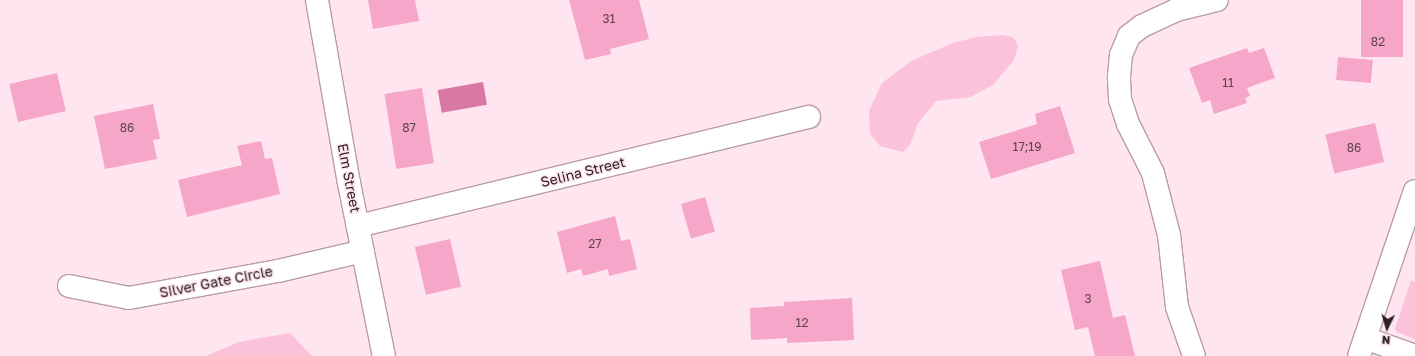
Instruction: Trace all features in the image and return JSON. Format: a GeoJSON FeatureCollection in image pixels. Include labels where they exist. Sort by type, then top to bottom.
{"type":"FeatureCollection","features":[{"type":"Feature","properties":{"kind":"street","name":"Elm Street"},"geometry":{"type":"LineString","coordinates":[[317,0],[349,183],[384,356]]}},
{"type":"Feature","properties":{"kind":"street"},"geometry":{"type":"LineString","coordinates":[[1194,356],[1177,307],[1169,235],[1153,173],[1128,124],[1120,99],[1119,77],[1121,55],[1129,36],[1138,29],[1176,10],[1217,0]]}},
{"type":"Feature","properties":{"kind":"street","name":"Selina Street"},"geometry":{"type":"LineString","coordinates":[[358,226],[809,118]]}},
{"type":"Feature","properties":{"kind":"street"},"geometry":{"type":"LineString","coordinates":[[1414,356],[1362,347],[1415,191]]}},
{"type":"Feature","properties":{"kind":"street","name":"Silver Gate Circle"},"geometry":{"type":"LineString","coordinates":[[68,286],[129,298],[278,271],[363,251]]}},
{"type":"Feature","properties":{"kind":"shaded area"},"geometry":{"type":"Polygon","coordinates":[[[1004,35],[1014,38],[1018,47],[1014,60],[993,85],[970,97],[936,101],[918,123],[910,145],[903,152],[880,146],[870,134],[869,111],[882,83],[911,61],[953,43],[977,37],[1004,35]]]}},
{"type":"Feature","properties":{"kind":"shaded area"},"geometry":{"type":"Polygon","coordinates":[[[483,82],[487,105],[442,113],[438,90],[483,82]]]}},
{"type":"Feature","properties":{"kind":"shaded area"},"geometry":{"type":"Polygon","coordinates":[[[1411,280],[1415,282],[1415,339],[1397,332],[1395,329],[1411,280]]]}},
{"type":"Feature","properties":{"kind":"shaded area"},"geometry":{"type":"Polygon","coordinates":[[[290,333],[312,356],[206,356],[239,342],[290,333]]]}},
{"type":"Feature","properties":{"kind":"building"},"geometry":{"type":"Polygon","coordinates":[[[368,0],[415,0],[419,21],[373,29],[368,0]]]}},
{"type":"Feature","properties":{"kind":"building"},"geometry":{"type":"Polygon","coordinates":[[[569,0],[639,0],[649,39],[610,49],[611,54],[585,60],[569,0]]]}},
{"type":"Feature","properties":{"kind":"building"},"geometry":{"type":"Polygon","coordinates":[[[1361,0],[1403,0],[1403,57],[1361,57],[1361,0]]]}},
{"type":"Feature","properties":{"kind":"building"},"geometry":{"type":"Polygon","coordinates":[[[1247,48],[1249,53],[1264,48],[1275,78],[1247,88],[1250,96],[1245,98],[1247,103],[1214,114],[1210,100],[1202,103],[1189,68],[1247,48]]]}},
{"type":"Feature","properties":{"kind":"building"},"geometry":{"type":"Polygon","coordinates":[[[1338,57],[1373,60],[1371,83],[1336,80],[1338,57]]]}},
{"type":"Feature","properties":{"kind":"building"},"geometry":{"type":"Polygon","coordinates":[[[57,73],[66,111],[18,122],[9,84],[57,73]]]}},
{"type":"Feature","properties":{"kind":"building"},"geometry":{"type":"Polygon","coordinates":[[[422,88],[434,163],[396,169],[384,94],[422,88]]]}},
{"type":"Feature","properties":{"kind":"building"},"geometry":{"type":"Polygon","coordinates":[[[153,104],[160,139],[153,140],[157,159],[105,169],[94,116],[153,104]]]}},
{"type":"Feature","properties":{"kind":"building"},"geometry":{"type":"Polygon","coordinates":[[[1060,106],[1075,153],[991,179],[979,142],[1037,124],[1035,114],[1060,106]]]}},
{"type":"Feature","properties":{"kind":"building"},"geometry":{"type":"Polygon","coordinates":[[[1375,123],[1384,162],[1334,173],[1325,134],[1375,123]]]}},
{"type":"Feature","properties":{"kind":"building"},"geometry":{"type":"Polygon","coordinates":[[[261,141],[265,159],[272,158],[280,194],[187,217],[178,180],[242,165],[237,146],[261,141]]]}},
{"type":"Feature","properties":{"kind":"building"},"geometry":{"type":"Polygon","coordinates":[[[705,197],[715,232],[691,238],[681,204],[705,197]]]}},
{"type":"Feature","properties":{"kind":"building"},"geometry":{"type":"Polygon","coordinates":[[[615,216],[621,241],[630,239],[637,269],[609,276],[608,269],[583,276],[581,269],[567,273],[557,232],[615,216]]]}},
{"type":"Feature","properties":{"kind":"building"},"geometry":{"type":"Polygon","coordinates":[[[450,239],[461,287],[426,295],[415,247],[450,239]]]}},
{"type":"Feature","properties":{"kind":"building"},"geometry":{"type":"Polygon","coordinates":[[[1100,261],[1113,318],[1125,315],[1135,356],[1095,356],[1088,327],[1075,330],[1061,270],[1100,261]]]}},
{"type":"Feature","properties":{"kind":"building"},"geometry":{"type":"Polygon","coordinates":[[[852,298],[854,340],[787,343],[787,338],[751,340],[750,308],[784,306],[784,302],[852,298]]]}}]}
